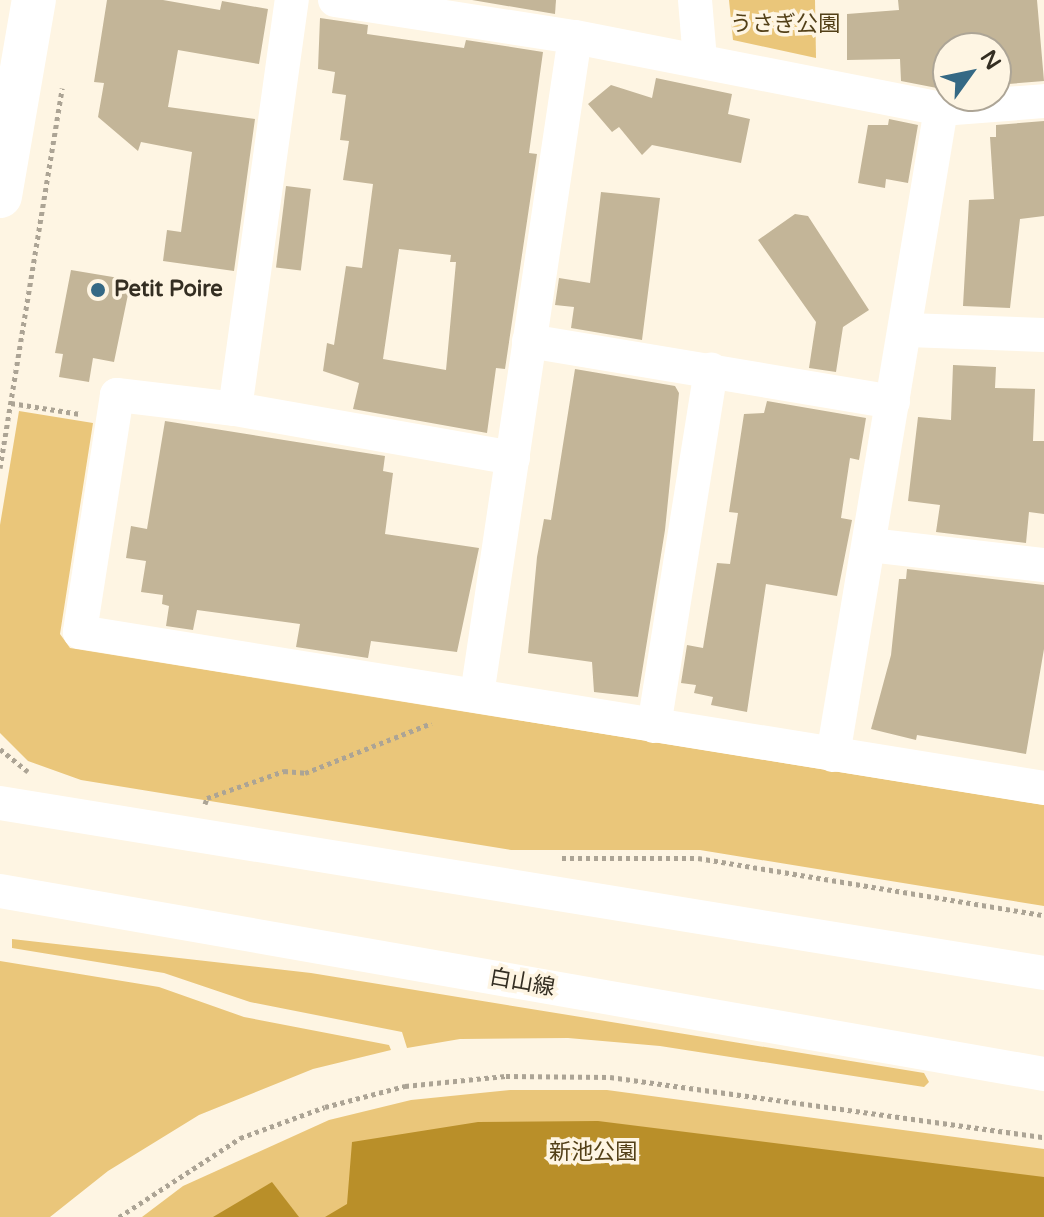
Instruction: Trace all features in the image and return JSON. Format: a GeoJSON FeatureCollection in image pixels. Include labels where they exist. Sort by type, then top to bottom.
{"type":"FeatureCollection","features":[{"type":"Feature","properties":{"kind":"main road"},"geometry":{"type":"LineString","coordinates":[[0,196],[34,0]]}},
{"type":"Feature","properties":{"kind":"street"},"geometry":{"type":"LineString","coordinates":[[235,409],[292,0]]}},
{"type":"Feature","properties":{"kind":"street"},"geometry":{"type":"LineString","coordinates":[[335,0],[700,59],[932,107]]}},
{"type":"Feature","properties":{"kind":"street"},"geometry":{"type":"LineString","coordinates":[[695,0],[700,59]]}},
{"type":"Feature","properties":{"kind":"street"},"geometry":{"type":"LineString","coordinates":[[477,695],[575,37]]}},
{"type":"Feature","properties":{"kind":"street"},"geometry":{"type":"LineString","coordinates":[[1012,103],[1044,101]]}},
{"type":"Feature","properties":{"kind":"street"},"geometry":{"type":"LineString","coordinates":[[833,755],[908,330],[941,112]]}},
{"type":"Feature","properties":{"kind":"street"},"geometry":{"type":"LineString","coordinates":[[908,330],[1044,335]]}},
{"type":"Feature","properties":{"kind":"street"},"geometry":{"type":"LineString","coordinates":[[529,341],[893,402]]}},
{"type":"Feature","properties":{"kind":"street"},"geometry":{"type":"LineString","coordinates":[[654,726],[711,370]]}},
{"type":"Feature","properties":{"kind":"street"},"geometry":{"type":"LineString","coordinates":[[513,458],[235,409],[117,395],[80,632],[1044,788]]}},
{"type":"Feature","properties":{"kind":"street"},"geometry":{"type":"LineString","coordinates":[[870,545],[1044,565]]}},
{"type":"Feature","properties":{"kind":"street"},"geometry":{"type":"LineString","coordinates":[[0,803],[1044,973]]}},
{"type":"Feature","properties":{"kind":"street","name":"白山線"},"geometry":{"type":"LineString","coordinates":[[0,891],[1044,1074]]}},
{"type":"Feature","properties":{"kind":"path"},"geometry":{"type":"LineString","coordinates":[[0,468],[63,77]]}},
{"type":"Feature","properties":{"kind":"path"},"geometry":{"type":"LineString","coordinates":[[10,403],[113,419]]}},
{"type":"Feature","properties":{"kind":"path"},"geometry":{"type":"LineString","coordinates":[[204,808],[207,798],[374,749],[450,715],[477,695]]}},
{"type":"Feature","properties":{"kind":"path"},"geometry":{"type":"LineString","coordinates":[[190,806],[219,811]]}},
{"type":"Feature","properties":{"kind":"path"},"geometry":{"type":"LineString","coordinates":[[559,858],[698,858],[1044,915]]}},
{"type":"Feature","properties":{"kind":"path"},"geometry":{"type":"LineString","coordinates":[[119,1217],[240,1138],[282,1122],[405,1086],[506,1076],[610,1077],[1044,1137]]}},
{"type":"Feature","properties":{"kind":"green space","name":"うさぎ公園"},"geometry":{"type":"Polygon","coordinates":[[[729,0],[815,0],[816,58],[733,40],[729,0]]]}},
{"type":"Feature","properties":{"kind":"green space"},"geometry":{"type":"Polygon","coordinates":[[[19,411],[93,423],[60,634],[70,648],[1044,805],[1044,906],[700,850],[511,850],[81,780],[28,761],[0,733],[0,525],[19,411]]]}},
{"type":"Feature","properties":{"kind":"green space"},"geometry":{"type":"Polygon","coordinates":[[[12,939],[311,973],[924,1073],[929,1082],[924,1087],[660,1046],[568,1038],[460,1039],[407,1048],[402,1032],[250,1002],[164,973],[12,948],[12,939]]]}},
{"type":"Feature","properties":{"kind":"green space"},"geometry":{"type":"Polygon","coordinates":[[[0,961],[159,987],[244,1017],[389,1045],[391,1050],[313,1069],[199,1115],[108,1171],[50,1217],[0,1217],[0,961]]]}},
{"type":"Feature","properties":{"kind":"green space","name":"新池公園"},"geometry":{"type":"Polygon","coordinates":[[[510,1090],[607,1090],[1044,1149],[1044,1217],[142,1217],[183,1186],[329,1120],[411,1100],[510,1090]]]}},
{"type":"Feature","properties":{"kind":"shaded area","name":"新池公園"},"geometry":{"type":"Polygon","coordinates":[[[598,1121],[1044,1177],[1044,1217],[325,1217],[347,1204],[352,1142],[478,1122],[598,1121]]]}},
{"type":"Feature","properties":{"kind":"shaded area"},"geometry":{"type":"Polygon","coordinates":[[[272,1182],[299,1217],[213,1217],[272,1182]]]}},
{"type":"Feature","properties":{"kind":"building"},"geometry":{"type":"Polygon","coordinates":[[[107,0],[163,0],[220,10],[222,1],[268,9],[259,64],[178,50],[168,107],[255,119],[234,271],[163,261],[167,230],[181,232],[192,152],[141,142],[138,151],[98,117],[104,83],[94,82],[107,0]]]}},
{"type":"Feature","properties":{"kind":"building"},"geometry":{"type":"Polygon","coordinates":[[[472,0],[556,0],[555,14],[472,0]]]}},
{"type":"Feature","properties":{"kind":"building"},"geometry":{"type":"Polygon","coordinates":[[[898,0],[1037,0],[1044,81],[1012,84],[1012,32],[932,32],[932,87],[901,81],[900,59],[847,60],[847,14],[899,10],[898,0]]]}},
{"type":"Feature","properties":{"kind":"building"},"geometry":{"type":"Polygon","coordinates":[[[320,18],[368,25],[367,34],[464,48],[466,40],[543,52],[529,153],[537,154],[505,369],[496,368],[487,433],[353,409],[359,383],[323,371],[327,343],[334,345],[346,266],[362,268],[373,184],[343,180],[349,141],[340,140],[346,95],[332,93],[335,72],[318,69],[320,18]],[[399,249],[383,359],[446,370],[456,262],[450,262],[451,255],[399,249]]]}},
{"type":"Feature","properties":{"kind":"building"},"geometry":{"type":"Polygon","coordinates":[[[656,78],[732,94],[728,114],[750,119],[741,163],[652,145],[642,155],[619,127],[612,132],[588,104],[611,85],[652,98],[656,78]]]}},
{"type":"Feature","properties":{"kind":"building"},"geometry":{"type":"Polygon","coordinates":[[[889,119],[918,125],[908,183],[886,179],[885,188],[858,183],[868,125],[888,125],[889,119]]]}},
{"type":"Feature","properties":{"kind":"building"},"geometry":{"type":"Polygon","coordinates":[[[1044,121],[1044,216],[1020,219],[1010,308],[963,306],[969,200],[994,199],[990,137],[996,137],[996,125],[1044,121]]]}},
{"type":"Feature","properties":{"kind":"building"},"geometry":{"type":"Polygon","coordinates":[[[286,186],[311,189],[301,270],[276,267],[286,186]]]}},
{"type":"Feature","properties":{"kind":"building"},"geometry":{"type":"Polygon","coordinates":[[[601,192],[660,198],[642,340],[571,328],[574,307],[555,305],[559,278],[590,283],[601,192]]]}},
{"type":"Feature","properties":{"kind":"building"},"geometry":{"type":"Polygon","coordinates":[[[795,214],[808,216],[869,310],[843,327],[836,372],[809,368],[816,322],[758,240],[795,214]]]}},
{"type":"Feature","properties":{"kind":"building"},"geometry":{"type":"Polygon","coordinates":[[[71,270],[131,280],[114,362],[93,358],[89,382],[59,377],[63,354],[55,353],[71,270]]]}},
{"type":"Feature","properties":{"kind":"building"},"geometry":{"type":"Polygon","coordinates":[[[953,365],[996,367],[995,388],[1035,389],[1033,441],[1044,441],[1044,514],[1029,512],[1026,543],[936,532],[940,505],[908,501],[918,417],[951,420],[953,365]]]}},
{"type":"Feature","properties":{"kind":"building"},"geometry":{"type":"Polygon","coordinates":[[[575,369],[675,386],[679,393],[665,530],[638,697],[594,692],[592,662],[528,653],[537,557],[544,519],[551,520],[575,369]]]}},
{"type":"Feature","properties":{"kind":"building"},"geometry":{"type":"Polygon","coordinates":[[[767,401],[866,418],[859,460],[850,458],[841,518],[852,520],[837,596],[766,584],[747,712],[711,705],[713,697],[694,693],[696,685],[681,683],[687,645],[703,648],[717,563],[730,564],[738,513],[729,512],[744,414],[764,413],[767,401]]]}},
{"type":"Feature","properties":{"kind":"building"},"geometry":{"type":"Polygon","coordinates":[[[165,421],[385,456],[383,471],[393,473],[385,534],[479,548],[457,652],[371,641],[368,658],[296,647],[300,624],[197,610],[193,630],[166,626],[169,606],[162,604],[163,595],[141,592],[146,561],[126,558],[131,526],[147,529],[165,421]]]}},
{"type":"Feature","properties":{"kind":"building"},"geometry":{"type":"Polygon","coordinates":[[[907,569],[1044,585],[1044,649],[1026,754],[917,735],[916,740],[871,729],[891,655],[899,579],[906,579],[907,569]]]}},
{"type":"Feature","properties":{"kind":"place","name":"Petit Poire"},"geometry":{"type":"Point","coordinates":[98,290]}}]}
